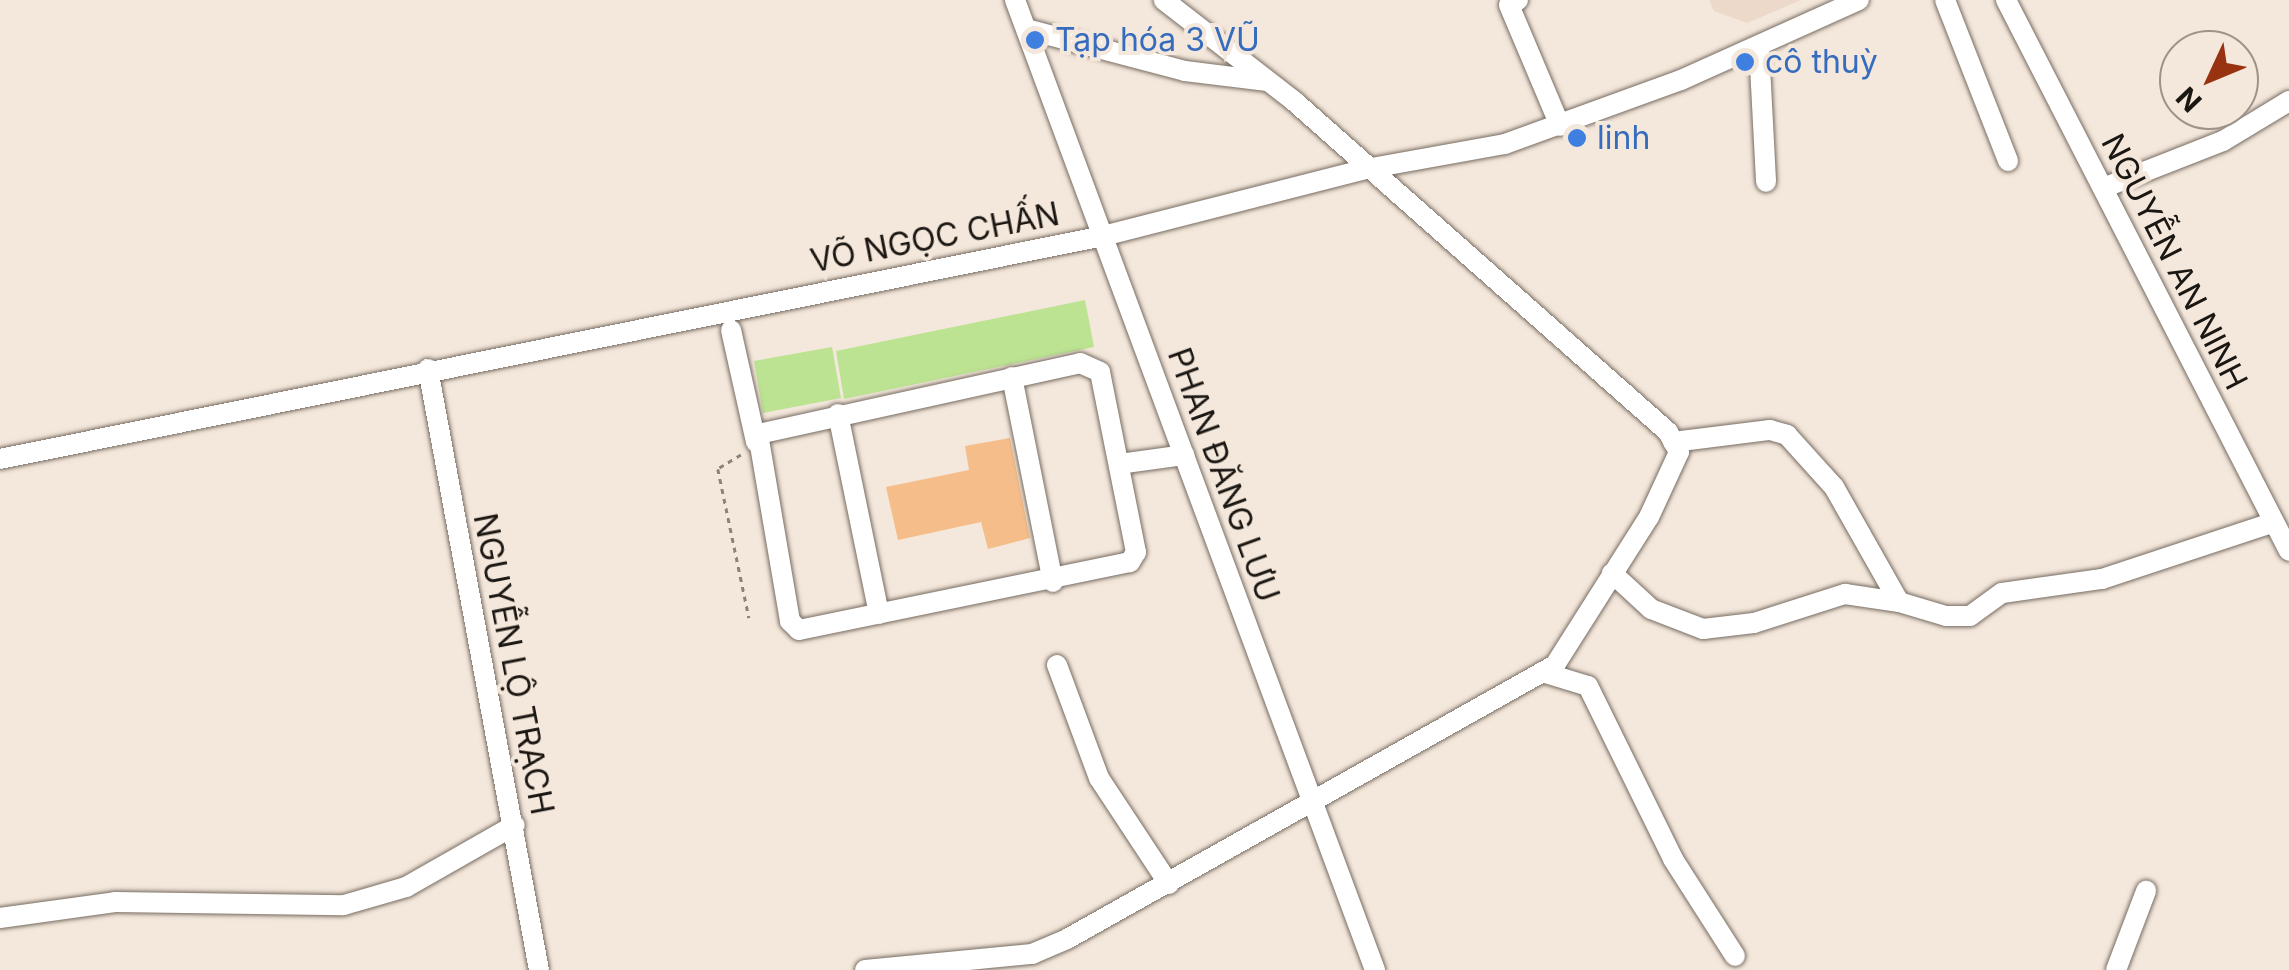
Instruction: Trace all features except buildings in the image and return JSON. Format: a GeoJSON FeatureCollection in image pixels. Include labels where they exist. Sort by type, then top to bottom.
{"type":"FeatureCollection","features":[{"type":"Feature","properties":{"kind":"street","name":"PHAN ĐĂNG LƯU"},"geometry":{"type":"LineString","coordinates":[[1015,0],[1376,970]]}},
{"type":"Feature","properties":{"kind":"street"},"geometry":{"type":"LineString","coordinates":[[864,970],[1032,954],[1169,884],[1555,665],[1650,516],[1679,452],[1673,442],[1269,82],[1164,0]]}},
{"type":"Feature","properties":{"kind":"street"},"geometry":{"type":"LineString","coordinates":[[1518,0],[1510,5],[1560,126]]}},
{"type":"Feature","properties":{"kind":"street","name":"VÕ NGỌC CHẤN"},"geometry":{"type":"LineString","coordinates":[[0,460],[428,369],[1104,236],[1366,170],[1505,144],[1760,47],[1858,0]]}},
{"type":"Feature","properties":{"kind":"street"},"geometry":{"type":"LineString","coordinates":[[1945,0],[2008,161]]}},
{"type":"Feature","properties":{"kind":"street","name":"NGUYỄN AN NINH"},"geometry":{"type":"LineString","coordinates":[[2006,0],[2289,551]]}},
{"type":"Feature","properties":{"kind":"street"},"geometry":{"type":"LineString","coordinates":[[1026,29],[1185,71],[1269,82]]}},
{"type":"Feature","properties":{"kind":"street"},"geometry":{"type":"LineString","coordinates":[[1760,47],[1766,182]]}},
{"type":"Feature","properties":{"kind":"street"},"geometry":{"type":"LineString","coordinates":[[2103,188],[2223,141],[2289,100]]}},
{"type":"Feature","properties":{"kind":"street"},"geometry":{"type":"LineString","coordinates":[[731,330],[790,621],[799,630],[1114,570],[1136,552],[1100,372],[1092,366],[1012,377],[764,429],[756,447]]}},
{"type":"Feature","properties":{"kind":"street","name":"NGUYỄN LỘ TRẠCH"},"geometry":{"type":"LineString","coordinates":[[428,369],[540,970]]}},
{"type":"Feature","properties":{"kind":"street"},"geometry":{"type":"LineString","coordinates":[[1012,377],[1053,582]]}},
{"type":"Feature","properties":{"kind":"street"},"geometry":{"type":"LineString","coordinates":[[838,414],[880,614]]}},
{"type":"Feature","properties":{"kind":"street"},"geometry":{"type":"LineString","coordinates":[[1673,442],[1770,430],[1786,435],[1834,487],[1899,602]]}},
{"type":"Feature","properties":{"kind":"street"},"geometry":{"type":"LineString","coordinates":[[1119,464],[1184,456]]}},
{"type":"Feature","properties":{"kind":"street"},"geometry":{"type":"LineString","coordinates":[[1612,573],[1651,610],[1703,630],[1754,622],[1845,594],[1970,616],[2002,593],[2102,579],[2274,522]]}},
{"type":"Feature","properties":{"kind":"street"},"geometry":{"type":"LineString","coordinates":[[1057,665],[1099,778],[1169,884]]}},
{"type":"Feature","properties":{"kind":"street"},"geometry":{"type":"LineString","coordinates":[[1542,672],[1588,686],[1673,859],[1735,956]]}},
{"type":"Feature","properties":{"kind":"street"},"geometry":{"type":"LineString","coordinates":[[0,918],[115,902],[344,905],[406,887],[515,825]]}},
{"type":"Feature","properties":{"kind":"street"},"geometry":{"type":"LineString","coordinates":[[2116,970],[2146,890]]}},
{"type":"Feature","properties":{"kind":"path"},"geometry":{"type":"LineString","coordinates":[[749,618],[718,470],[722,462],[756,447]]}},
{"type":"Feature","properties":{"kind":"shaded area"},"geometry":{"type":"Polygon","coordinates":[[[1709,0],[1801,0],[1747,23],[1714,11],[1709,0]]]}},
{"type":"Feature","properties":{"kind":"green space"},"geometry":{"type":"Polygon","coordinates":[[[1085,300],[1094,347],[844,399],[836,351],[1085,300]]]}},
{"type":"Feature","properties":{"kind":"green space"},"geometry":{"type":"Polygon","coordinates":[[[832,347],[841,398],[763,413],[754,361],[832,347]]]}},
{"type":"Feature","properties":{"kind":"place","name":"Tạp hóa 3 VŨ"},"geometry":{"type":"Point","coordinates":[1035,40]}},
{"type":"Feature","properties":{"kind":"place","name":"cô thuỳ"},"geometry":{"type":"Point","coordinates":[1745,62]}},
{"type":"Feature","properties":{"kind":"place","name":"linh"},"geometry":{"type":"Point","coordinates":[1577,138]}}]}
